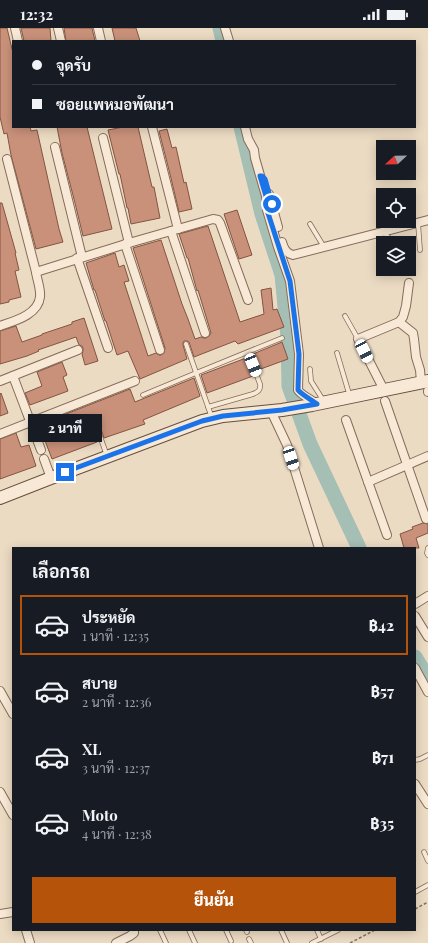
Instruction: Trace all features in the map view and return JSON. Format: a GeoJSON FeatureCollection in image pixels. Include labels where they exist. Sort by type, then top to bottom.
{"type":"FeatureCollection","features":[{"type":"Feature","properties":{"kind":"street"},"geometry":{"type":"LineString","coordinates":[[15,28],[18,40]]}},
{"type":"Feature","properties":{"kind":"street"},"geometry":{"type":"LineString","coordinates":[[58,28],[61,40]]}},
{"type":"Feature","properties":{"kind":"street"},"geometry":{"type":"LineString","coordinates":[[98,28],[101,40]]}},
{"type":"Feature","properties":{"kind":"street"},"geometry":{"type":"LineString","coordinates":[[225,28],[229,40]]}},
{"type":"Feature","properties":{"kind":"street"},"geometry":{"type":"LineString","coordinates":[[152,128],[174,230],[205,333]]}},
{"type":"Feature","properties":{"kind":"street"},"geometry":{"type":"LineString","coordinates":[[245,128],[248,139],[254,150],[266,196],[267,210],[290,281],[299,354],[298,390],[301,394],[318,404]]}},
{"type":"Feature","properties":{"kind":"street"},"geometry":{"type":"LineString","coordinates":[[103,138],[127,243],[160,350]]}},
{"type":"Feature","properties":{"kind":"street"},"geometry":{"type":"LineString","coordinates":[[56,147],[80,258],[108,348]]}},
{"type":"Feature","properties":{"kind":"street"},"geometry":{"type":"LineString","coordinates":[[0,326],[18,320],[34,310],[40,297],[36,272],[7,159]]}},
{"type":"Feature","properties":{"kind":"street"},"geometry":{"type":"LineString","coordinates":[[260,176],[265,179],[278,229],[285,251],[288,253],[293,254],[324,247],[428,220]]}},
{"type":"Feature","properties":{"kind":"street"},"geometry":{"type":"LineString","coordinates":[[36,272],[127,243],[213,219],[218,220],[220,223],[248,300]]}},
{"type":"Feature","properties":{"kind":"street"},"geometry":{"type":"LineString","coordinates":[[409,283],[406,306],[403,317],[399,322],[358,339],[384,396],[426,519]]}},
{"type":"Feature","properties":{"kind":"street"},"geometry":{"type":"LineString","coordinates":[[0,498],[213,418],[277,411],[350,397],[384,396],[426,387],[416,357],[413,333],[399,322]]}},
{"type":"Feature","properties":{"kind":"street"},"geometry":{"type":"LineString","coordinates":[[0,381],[78,350]]}},
{"type":"Feature","properties":{"kind":"street"},"geometry":{"type":"LineString","coordinates":[[13,376],[41,450]]}},
{"type":"Feature","properties":{"kind":"street"},"geometry":{"type":"LineString","coordinates":[[0,434],[135,381]]}},
{"type":"Feature","properties":{"kind":"street"},"geometry":{"type":"LineString","coordinates":[[277,411],[319,547]]}},
{"type":"Feature","properties":{"kind":"street"},"geometry":{"type":"LineString","coordinates":[[346,420],[386,535]]}},
{"type":"Feature","properties":{"kind":"street"},"geometry":{"type":"LineString","coordinates":[[368,482],[428,456]]}},
{"type":"Feature","properties":{"kind":"street"},"geometry":{"type":"LineString","coordinates":[[44,459],[51,478]]}},
{"type":"Feature","properties":{"kind":"street"},"geometry":{"type":"LineString","coordinates":[[416,603],[428,596]]}},
{"type":"Feature","properties":{"kind":"street"},"geometry":{"type":"LineString","coordinates":[[416,618],[428,637]]}},
{"type":"Feature","properties":{"kind":"street"},"geometry":{"type":"LineString","coordinates":[[416,670],[428,692]]}},
{"type":"Feature","properties":{"kind":"street"},"geometry":{"type":"LineString","coordinates":[[0,691],[12,712]]}},
{"type":"Feature","properties":{"kind":"street"},"geometry":{"type":"LineString","coordinates":[[416,786],[428,804]]}},
{"type":"Feature","properties":{"kind":"street"},"geometry":{"type":"LineString","coordinates":[[0,792],[12,813]]}},
{"type":"Feature","properties":{"kind":"street"},"geometry":{"type":"LineString","coordinates":[[0,914],[12,912]]}},
{"type":"Feature","properties":{"kind":"street"},"geometry":{"type":"LineString","coordinates":[[26,931],[30,943]]}},
{"type":"Feature","properties":{"kind":"street"},"geometry":{"type":"LineString","coordinates":[[116,943],[130,936],[134,933],[134,931]]}},
{"type":"Feature","properties":{"kind":"lane"},"geometry":{"type":"LineString","coordinates":[[418,223],[420,250]]}},
{"type":"Feature","properties":{"kind":"lane"},"geometry":{"type":"LineString","coordinates":[[310,224],[324,247]]}},
{"type":"Feature","properties":{"kind":"lane"},"geometry":{"type":"LineString","coordinates":[[384,231],[387,236]]}},
{"type":"Feature","properties":{"kind":"lane"},"geometry":{"type":"LineString","coordinates":[[345,316],[358,339]]}},
{"type":"Feature","properties":{"kind":"lane"},"geometry":{"type":"LineString","coordinates":[[143,395],[282,338]]}},
{"type":"Feature","properties":{"kind":"lane"},"geometry":{"type":"LineString","coordinates":[[186,344],[213,418]]}},
{"type":"Feature","properties":{"kind":"lane"},"geometry":{"type":"LineString","coordinates":[[208,407],[258,392],[261,386],[248,352]]}},
{"type":"Feature","properties":{"kind":"lane"},"geometry":{"type":"LineString","coordinates":[[337,353],[350,397]]}},
{"type":"Feature","properties":{"kind":"lane"},"geometry":{"type":"LineString","coordinates":[[310,369],[311,381],[318,404]]}},
{"type":"Feature","properties":{"kind":"lane"},"geometry":{"type":"LineString","coordinates":[[96,425],[107,457]]}},
{"type":"Feature","properties":{"kind":"lane"},"geometry":{"type":"LineString","coordinates":[[428,548],[428,555]]}},
{"type":"Feature","properties":{"kind":"lane"},"geometry":{"type":"LineString","coordinates":[[416,760],[428,755]]}},
{"type":"Feature","properties":{"kind":"lane"},"geometry":{"type":"LineString","coordinates":[[424,852],[428,861]]}},
{"type":"Feature","properties":{"kind":"lane"},"geometry":{"type":"LineString","coordinates":[[416,891],[428,885]]}},
{"type":"Feature","properties":{"kind":"lane"},"geometry":{"type":"LineString","coordinates":[[160,931],[166,943]]}},
{"type":"Feature","properties":{"kind":"lane"},"geometry":{"type":"LineString","coordinates":[[190,931],[196,943]]}},
{"type":"Feature","properties":{"kind":"lane"},"geometry":{"type":"LineString","coordinates":[[226,931],[231,941]]}},
{"type":"Feature","properties":{"kind":"lane"},"geometry":{"type":"LineString","coordinates":[[281,931],[287,943]]}},
{"type":"Feature","properties":{"kind":"lane"},"geometry":{"type":"LineString","coordinates":[[317,931],[321,939]]}},
{"type":"Feature","properties":{"kind":"lane"},"geometry":{"type":"LineString","coordinates":[[312,943],[336,931]]}},
{"type":"Feature","properties":{"kind":"path"},"geometry":{"type":"LineString","coordinates":[[416,908],[428,902]]}},
{"type":"Feature","properties":{"kind":"path"},"geometry":{"type":"LineString","coordinates":[[350,943],[373,931]]}},
{"type":"Feature","properties":{"kind":"building"},"geometry":{"type":"Polygon","coordinates":[[[0,28],[7,28],[12,49],[12,128],[30,128],[31,131],[37,130],[63,242],[36,249],[11,155],[7,133],[4,134],[0,117],[0,28]]]}},
{"type":"Feature","properties":{"kind":"building"},"geometry":{"type":"Polygon","coordinates":[[[21,28],[50,28],[51,40],[24,40],[21,28]]]}},
{"type":"Feature","properties":{"kind":"building"},"geometry":{"type":"Polygon","coordinates":[[[64,28],[92,28],[95,40],[66,40],[64,28]]]}},
{"type":"Feature","properties":{"kind":"building"},"geometry":{"type":"Polygon","coordinates":[[[112,28],[136,28],[140,40],[115,40],[112,28]]]}},
{"type":"Feature","properties":{"kind":"building"},"geometry":{"type":"Polygon","coordinates":[[[57,128],[87,128],[112,229],[83,236],[57,128]]]}},
{"type":"Feature","properties":{"kind":"building"},"geometry":{"type":"Polygon","coordinates":[[[118,128],[138,128],[152,187],[154,187],[160,218],[131,224],[108,130],[118,128]]]}},
{"type":"Feature","properties":{"kind":"building"},"geometry":{"type":"Polygon","coordinates":[[[167,129],[172,148],[176,147],[184,183],[186,182],[192,209],[179,212],[159,131],[167,129]]]}},
{"type":"Feature","properties":{"kind":"building"},"geometry":{"type":"Polygon","coordinates":[[[0,203],[2,203],[16,253],[19,270],[15,271],[21,297],[0,304],[0,203]]]}},
{"type":"Feature","properties":{"kind":"building"},"geometry":{"type":"Polygon","coordinates":[[[237,210],[252,255],[239,259],[224,214],[237,210]]]}},
{"type":"Feature","properties":{"kind":"building"},"geometry":{"type":"Polygon","coordinates":[[[208,226],[240,322],[264,314],[261,290],[271,288],[273,310],[277,309],[284,327],[238,344],[235,341],[194,357],[189,342],[184,341],[183,345],[187,359],[140,379],[128,351],[117,355],[86,263],[115,253],[119,267],[124,265],[129,281],[124,282],[148,356],[156,353],[161,355],[164,353],[165,348],[133,248],[161,240],[195,339],[201,337],[206,338],[211,333],[179,234],[208,226]]]}},
{"type":"Feature","properties":{"kind":"building"},"geometry":{"type":"Polygon","coordinates":[[[84,318],[98,361],[85,365],[82,354],[83,348],[79,345],[76,337],[38,350],[39,351],[27,356],[0,364],[0,331],[16,326],[22,342],[72,324],[72,322],[84,318]]]}},
{"type":"Feature","properties":{"kind":"building"},"geometry":{"type":"Polygon","coordinates":[[[282,342],[288,359],[258,370],[253,354],[282,342]]]}},
{"type":"Feature","properties":{"kind":"building"},"geometry":{"type":"Polygon","coordinates":[[[246,358],[253,376],[207,393],[201,375],[246,358]]]}},
{"type":"Feature","properties":{"kind":"building"},"geometry":{"type":"Polygon","coordinates":[[[62,362],[67,375],[63,377],[68,391],[30,405],[25,393],[42,386],[37,372],[62,362]]]}},
{"type":"Feature","properties":{"kind":"building"},"geometry":{"type":"Polygon","coordinates":[[[194,378],[200,396],[143,420],[145,424],[104,438],[99,423],[94,422],[93,426],[98,441],[97,442],[52,459],[44,438],[49,436],[43,423],[130,389],[135,402],[194,378]]]}},
{"type":"Feature","properties":{"kind":"building"},"geometry":{"type":"Polygon","coordinates":[[[1,393],[8,413],[0,416],[0,394],[1,393]]]}},
{"type":"Feature","properties":{"kind":"building"},"geometry":{"type":"Polygon","coordinates":[[[16,433],[21,447],[29,445],[36,466],[0,479],[0,439],[16,433]]]}},
{"type":"Feature","properties":{"kind":"building"},"geometry":{"type":"Polygon","coordinates":[[[423,523],[428,524],[428,533],[416,538],[419,548],[404,547],[400,534],[413,529],[412,527],[423,523]]]}},
{"type":"Feature","properties":{"kind":"waterway"},"geometry":{"type":"LineString","coordinates":[[220,28],[223,40]]}},
{"type":"Feature","properties":{"kind":"waterway"},"geometry":{"type":"LineString","coordinates":[[241,128],[262,214],[282,275],[288,337],[289,386],[310,444],[359,547]]}},
{"type":"Feature","properties":{"kind":"waterway"},"geometry":{"type":"LineString","coordinates":[[416,659],[428,678]]}},
{"type":"Feature","properties":{"kind":"route"},"geometry":{"type":"LineString","coordinates":[[65,472],[202,421],[223,416],[282,410],[317,404],[310,398],[301,394],[298,390],[299,354],[290,281],[267,210],[266,196],[260,176],[264,177],[265,179],[272,204]]}}]}
